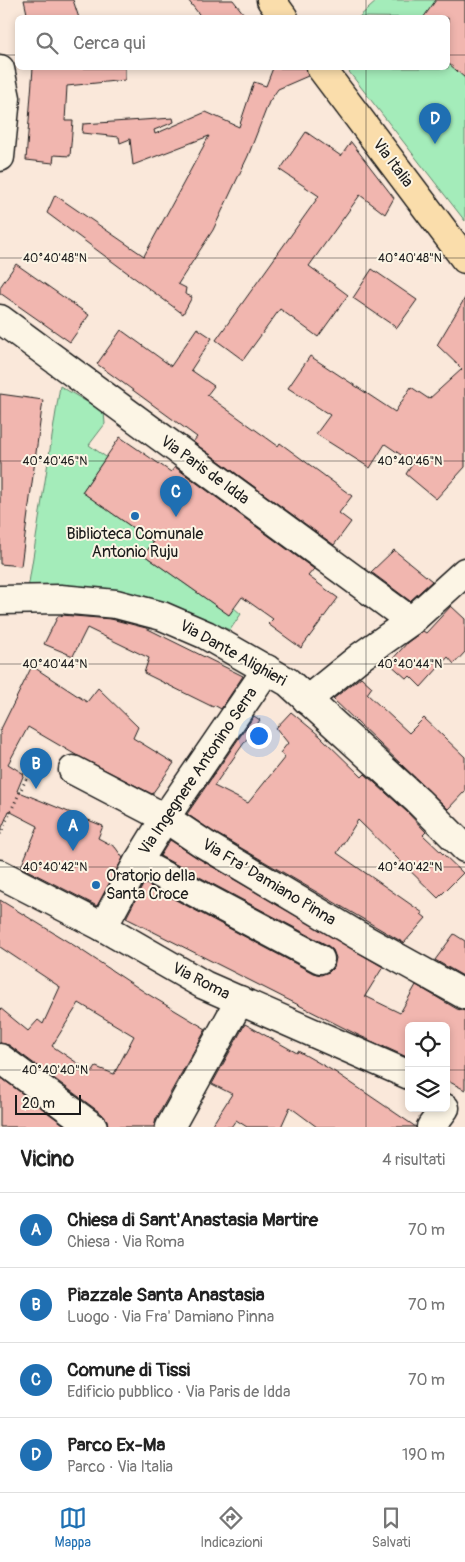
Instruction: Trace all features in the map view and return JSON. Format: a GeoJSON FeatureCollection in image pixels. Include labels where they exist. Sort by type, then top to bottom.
{"type":"FeatureCollection","features":[{"type":"Feature","properties":{"kind":"main road"},"geometry":{"type":"LineString","coordinates":[[270,0],[282,15]]}},
{"type":"Feature","properties":{"kind":"main road","name":"Via Italia"},"geometry":{"type":"LineString","coordinates":[[323,70],[465,259]]}},
{"type":"Feature","properties":{"kind":"street"},"geometry":{"type":"LineString","coordinates":[[0,70],[6,98],[0,157]]}},
{"type":"Feature","properties":{"kind":"street","name":"Via Paris de Idda"},"geometry":{"type":"LineString","coordinates":[[0,319],[411,621]]}},
{"type":"Feature","properties":{"kind":"street"},"geometry":{"type":"LineString","coordinates":[[307,700],[360,657],[411,621],[465,572]]}},
{"type":"Feature","properties":{"kind":"street","name":"Via Dante Alighieri"},"geometry":{"type":"LineString","coordinates":[[0,600],[60,599],[116,604],[162,616],[198,631],[288,682],[418,801],[465,848]]}},
{"type":"Feature","properties":{"kind":"street","name":"Via Ingegnere Antonino Serra"},"geometry":{"type":"LineString","coordinates":[[103,927],[138,862],[165,818],[267,669]]}},
{"type":"Feature","properties":{"kind":"street","name":"Via Fra' Damiano Pinna"},"geometry":{"type":"LineString","coordinates":[[73,770],[165,818],[204,844],[357,935],[465,995]]}},
{"type":"Feature","properties":{"kind":"street"},"geometry":{"type":"LineString","coordinates":[[138,862],[320,959]]}},
{"type":"Feature","properties":{"kind":"street","name":"Via Roma"},"geometry":{"type":"LineString","coordinates":[[0,874],[103,927],[204,985],[405,1073]]}},
{"type":"Feature","properties":{"kind":"street"},"geometry":{"type":"LineString","coordinates":[[170,1127],[240,1000]]}},
{"type":"Feature","properties":{"kind":"street"},"geometry":{"type":"LineString","coordinates":[[0,1058],[93,1127]]}},
{"type":"Feature","properties":{"kind":"street"},"geometry":{"type":"LineString","coordinates":[[431,1127],[445,1112]]}},
{"type":"Feature","properties":{"kind":"path"},"geometry":{"type":"LineString","coordinates":[[0,834],[37,756],[73,770]]}},
{"type":"Feature","properties":{"kind":"green space"},"geometry":{"type":"Polygon","coordinates":[[[378,0],[465,0],[465,221],[348,70],[450,70],[450,15],[361,15],[378,0]]]}},
{"type":"Feature","properties":{"kind":"green space"},"geometry":{"type":"Polygon","coordinates":[[[60,386],[104,412],[105,424],[89,445],[106,457],[82,492],[153,542],[144,555],[229,615],[234,608],[241,614],[230,630],[142,595],[100,590],[28,589],[60,386]]]}},
{"type":"Feature","properties":{"kind":"building"},"geometry":{"type":"Polygon","coordinates":[[[24,0],[73,0],[78,15],[27,15],[24,0]]]}},
{"type":"Feature","properties":{"kind":"building"},"geometry":{"type":"Polygon","coordinates":[[[188,0],[233,0],[245,15],[200,15],[188,0]]]}},
{"type":"Feature","properties":{"kind":"building"},"geometry":{"type":"Polygon","coordinates":[[[436,0],[465,0],[465,78],[450,65],[450,15],[425,15],[436,0]]]}},
{"type":"Feature","properties":{"kind":"building"},"geometry":{"type":"Polygon","coordinates":[[[33,70],[125,70],[125,80],[67,86],[65,121],[73,121],[70,156],[54,155],[53,163],[26,160],[33,70]]]}},
{"type":"Feature","properties":{"kind":"building"},"geometry":{"type":"Polygon","coordinates":[[[272,70],[306,70],[308,76],[278,89],[269,102],[248,156],[213,230],[178,284],[186,288],[185,294],[192,297],[183,314],[47,213],[55,195],[144,256],[209,136],[133,165],[130,139],[120,143],[119,137],[82,133],[83,124],[173,118],[174,122],[154,130],[155,134],[206,112],[239,127],[254,82],[266,86],[272,70]]]}},
{"type":"Feature","properties":{"kind":"building"},"geometry":{"type":"Polygon","coordinates":[[[306,132],[341,156],[351,142],[394,198],[385,214],[360,195],[309,266],[348,295],[318,337],[280,309],[243,360],[216,340],[319,196],[280,170],[306,132]]]}},
{"type":"Feature","properties":{"kind":"building"},"geometry":{"type":"Polygon","coordinates":[[[16,264],[89,315],[70,342],[0,293],[0,287],[16,264]]]}},
{"type":"Feature","properties":{"kind":"building"},"geometry":{"type":"Polygon","coordinates":[[[372,269],[417,300],[397,328],[353,298],[372,269]]]}},
{"type":"Feature","properties":{"kind":"building"},"geometry":{"type":"Polygon","coordinates":[[[465,298],[465,467],[436,499],[406,474],[413,463],[385,444],[370,468],[316,434],[330,415],[288,388],[310,356],[395,412],[411,387],[429,399],[462,369],[437,345],[465,298]]]}},
{"type":"Feature","properties":{"kind":"building"},"geometry":{"type":"Polygon","coordinates":[[[197,328],[212,338],[191,370],[214,386],[207,395],[278,446],[280,443],[352,496],[339,513],[351,522],[334,545],[193,442],[197,437],[97,364],[121,330],[171,366],[197,328]]]}},
{"type":"Feature","properties":{"kind":"building"},"geometry":{"type":"Polygon","coordinates":[[[0,394],[43,400],[21,566],[0,564],[0,394]]]}},
{"type":"Feature","properties":{"kind":"building"},"geometry":{"type":"Polygon","coordinates":[[[120,437],[171,472],[175,467],[314,569],[308,576],[338,598],[301,648],[268,624],[273,619],[242,597],[229,615],[144,555],[153,542],[82,492],[120,437]]]}},
{"type":"Feature","properties":{"kind":"building"},"geometry":{"type":"Polygon","coordinates":[[[394,550],[432,581],[410,601],[371,572],[394,550]]]}},
{"type":"Feature","properties":{"kind":"building"},"geometry":{"type":"Polygon","coordinates":[[[451,606],[465,619],[465,652],[454,664],[448,657],[421,687],[410,676],[407,679],[389,663],[408,642],[423,631],[426,633],[451,606]]]}},
{"type":"Feature","properties":{"kind":"building"},"geometry":{"type":"Polygon","coordinates":[[[61,615],[111,619],[146,628],[243,676],[221,709],[214,705],[213,707],[144,673],[149,658],[87,628],[73,656],[44,644],[58,616],[63,616],[61,615]]]}},
{"type":"Feature","properties":{"kind":"building"},"geometry":{"type":"Polygon","coordinates":[[[32,666],[87,702],[98,688],[138,727],[133,738],[174,763],[152,794],[76,755],[28,727],[8,764],[24,774],[17,791],[103,826],[98,838],[115,847],[123,858],[97,906],[21,867],[38,826],[9,811],[0,832],[0,731],[32,666]]]}},
{"type":"Feature","properties":{"kind":"building"},"geometry":{"type":"Polygon","coordinates":[[[361,677],[372,687],[367,694],[409,733],[424,718],[465,757],[465,791],[448,809],[333,699],[361,677]]]}},
{"type":"Feature","properties":{"kind":"building"},"geometry":{"type":"Polygon","coordinates":[[[291,712],[320,736],[362,777],[365,774],[407,812],[426,832],[423,835],[463,873],[438,898],[358,820],[337,853],[423,913],[421,914],[426,918],[404,943],[212,831],[187,814],[254,716],[260,720],[214,786],[248,803],[285,757],[280,753],[288,743],[276,728],[291,712]]]}},
{"type":"Feature","properties":{"kind":"building"},"geometry":{"type":"Polygon","coordinates":[[[170,840],[383,967],[365,996],[400,1013],[416,985],[457,1009],[465,1011],[465,1090],[450,1082],[450,1022],[405,1022],[405,1056],[358,1035],[126,918],[144,883],[313,973],[321,975],[329,972],[334,967],[336,958],[333,950],[327,945],[160,856],[170,840]]]}},
{"type":"Feature","properties":{"kind":"building"},"geometry":{"type":"Polygon","coordinates":[[[0,900],[206,1029],[156,1119],[154,1127],[108,1127],[107,1120],[102,1114],[9,1045],[0,1043],[0,1008],[28,1031],[38,1020],[43,1024],[60,987],[0,947],[0,900]],[[79,1003],[52,1046],[92,1073],[96,1067],[114,1074],[134,1036],[79,1003]]]}},
{"type":"Feature","properties":{"kind":"building"},"geometry":{"type":"Polygon","coordinates":[[[454,934],[465,941],[465,977],[435,960],[454,934]]]}},
{"type":"Feature","properties":{"kind":"building"},"geometry":{"type":"Polygon","coordinates":[[[245,1024],[335,1072],[416,1127],[317,1127],[290,1107],[281,1127],[247,1127],[236,1120],[231,1127],[211,1127],[232,1094],[212,1084],[245,1024]]]}},
{"type":"Feature","properties":{"kind":"building"},"geometry":{"type":"Polygon","coordinates":[[[0,1077],[67,1127],[0,1127],[0,1077]]]}},
{"type":"Feature","properties":{"kind":"place","name":"Parco Ex-Ma"},"geometry":{"type":"Point","coordinates":[435,144]}},
{"type":"Feature","properties":{"kind":"place","name":"Biblioteca Comunale Antonio Ruju"},"geometry":{"type":"Point","coordinates":[135,516]}},
{"type":"Feature","properties":{"kind":"place","name":"Comune di Tissi"},"geometry":{"type":"Point","coordinates":[176,517]}},
{"type":"Feature","properties":{"kind":"place","name":"Piazzale Santa Anastasia"},"geometry":{"type":"Point","coordinates":[36,789]}},
{"type":"Feature","properties":{"kind":"place","name":"Chiesa di Sant'Anastasia Martire"},"geometry":{"type":"Point","coordinates":[73,851]}},
{"type":"Feature","properties":{"kind":"place","name":"Oratorio della Santa Croce"},"geometry":{"type":"Point","coordinates":[96,885]}}]}
